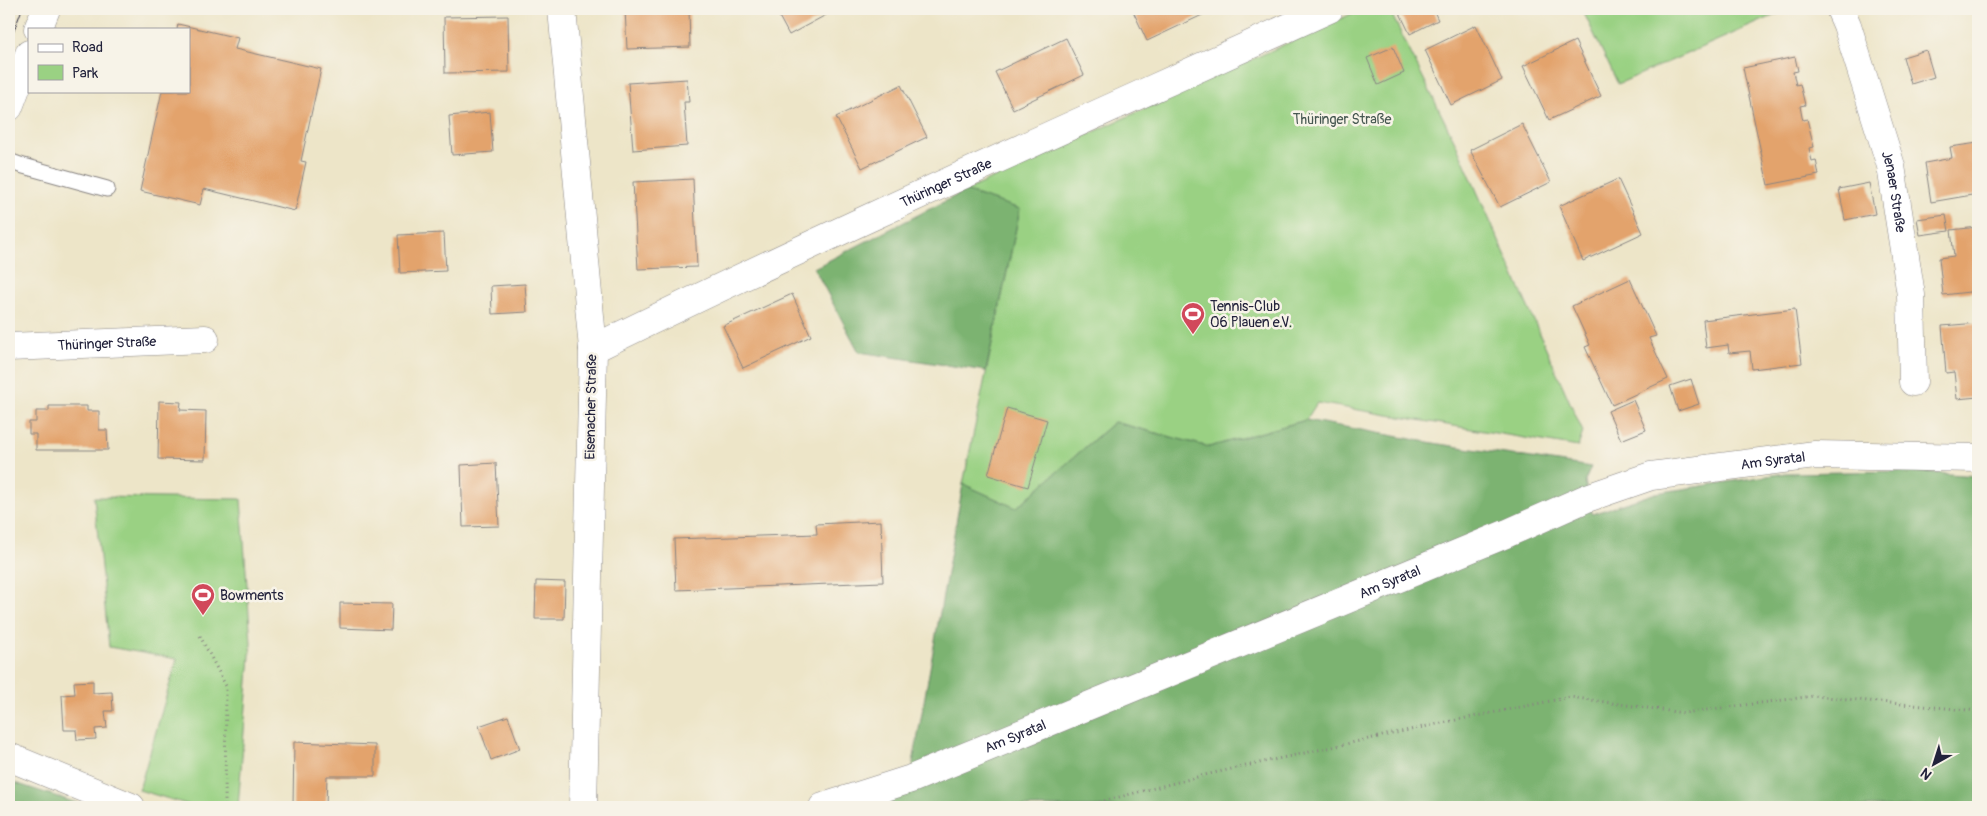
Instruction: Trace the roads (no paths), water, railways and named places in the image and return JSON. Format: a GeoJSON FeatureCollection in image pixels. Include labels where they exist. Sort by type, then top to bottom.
{"type":"FeatureCollection","features":[{"type":"Feature","properties":{"kind":"street"},"geometry":{"type":"LineString","coordinates":[[38,28],[46,9]]}},
{"type":"Feature","properties":{"kind":"street","name":"Eisenacher Straße"},"geometry":{"type":"LineString","coordinates":[[562,9],[593,349],[583,807]]}},
{"type":"Feature","properties":{"kind":"street","name":"Thüringer Straße"},"geometry":{"type":"LineString","coordinates":[[593,349],[950,181],[1330,9]]}},
{"type":"Feature","properties":{"kind":"street","name":"Jenaer Straße"},"geometry":{"type":"LineString","coordinates":[[1840,9],[1847,25],[1891,166],[1911,295],[1913,382]]}},
{"type":"Feature","properties":{"kind":"street"},"geometry":{"type":"LineString","coordinates":[[9,107],[28,57]]}},
{"type":"Feature","properties":{"kind":"street","name":"Thüringer Straße"},"geometry":{"type":"LineString","coordinates":[[9,347],[205,339]]}},
{"type":"Feature","properties":{"kind":"street","name":"Am Syratal"},"geometry":{"type":"LineString","coordinates":[[823,807],[911,779],[1508,533],[1587,498],[1651,476],[1815,455],[1978,458]]}},
{"type":"Feature","properties":{"kind":"street"},"geometry":{"type":"LineString","coordinates":[[9,758],[131,807]]}},
{"type":"Feature","properties":{"kind":"lane"},"geometry":{"type":"LineString","coordinates":[[9,160],[20,165],[107,189]]}},
{"type":"Feature","properties":{"kind":"tram line"},"geometry":{"type":"LineString","coordinates":[[9,44],[22,9]]}},
{"type":"Feature","properties":{"kind":"place","name":"Tennis-Club 06 Plauen e.V."},"geometry":{"type":"Point","coordinates":[1193,335]}},
{"type":"Feature","properties":{"kind":"place","name":"Bowments"},"geometry":{"type":"Point","coordinates":[203,616]}}]}
